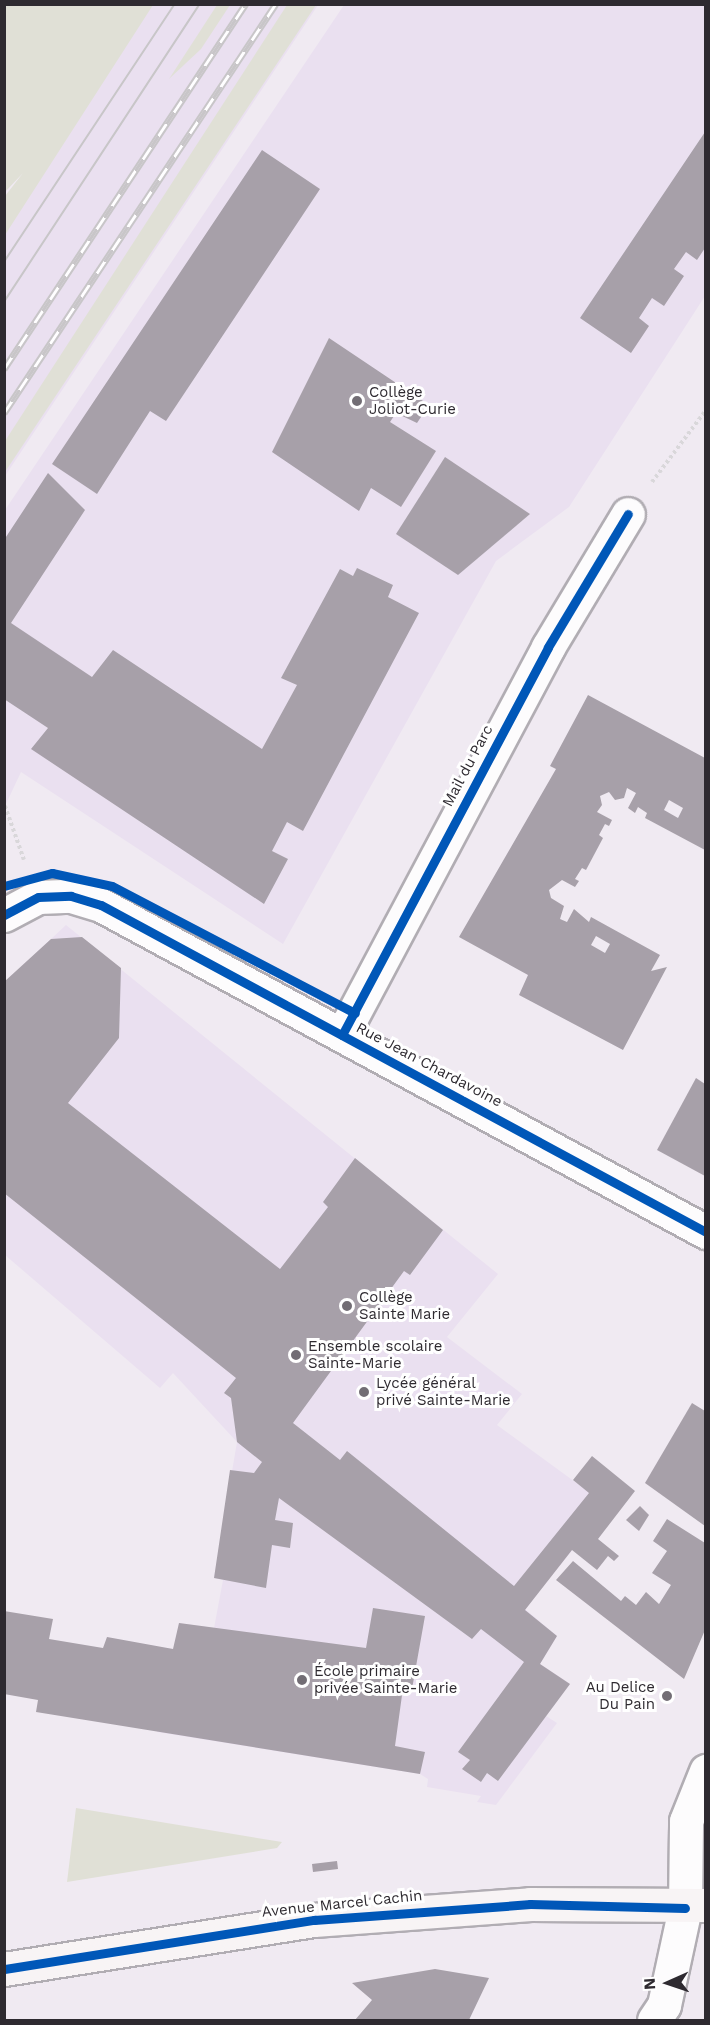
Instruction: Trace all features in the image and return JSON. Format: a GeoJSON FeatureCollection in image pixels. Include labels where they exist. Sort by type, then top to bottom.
{"type":"FeatureCollection","features":[{"type":"Feature","properties":{"kind":"main road","name":"Avenue Marcel Cachin"},"geometry":{"type":"LineString","coordinates":[[4,1969],[314,1920],[530,1904],[699,1914]]}},
{"type":"Feature","properties":{"kind":"street","name":"Mail du Parc"},"geometry":{"type":"LineString","coordinates":[[342,1035],[548,647],[628,514]]}},
{"type":"Feature","properties":{"kind":"street","name":"Rue Jean Chardavoine"},"geometry":{"type":"LineString","coordinates":[[4,915],[38,897],[71,896],[101,905],[705,1232]]}},
{"type":"Feature","properties":{"kind":"street"},"geometry":{"type":"LineString","coordinates":[[654,2020],[664,2005],[699,1914],[686,1821],[705,1771]]}},
{"type":"Feature","properties":{"kind":"path"},"geometry":{"type":"LineString","coordinates":[[628,514],[705,410]]}},
{"type":"Feature","properties":{"kind":"path"},"geometry":{"type":"LineString","coordinates":[[5,806],[38,897]]}},
{"type":"Feature","properties":{"kind":"shaded area"},"geometry":{"type":"Polygon","coordinates":[[[5,4],[153,5],[5,235],[5,196],[23,173],[5,192],[5,4]]]}},
{"type":"Feature","properties":{"kind":"shaded area"},"geometry":{"type":"Polygon","coordinates":[[[146,5],[318,5],[5,476],[5,222],[146,5]]]}},
{"type":"Feature","properties":{"kind":"shaded area"},"geometry":{"type":"Polygon","coordinates":[[[217,5],[230,5],[201,49],[169,79],[217,5]]]}},
{"type":"Feature","properties":{"kind":"shaded area"},"geometry":{"type":"Polygon","coordinates":[[[287,5],[316,5],[5,472],[5,441],[287,5]]]}},
{"type":"Feature","properties":{"kind":"shaded area","name":"Collège Joliot-Curie"},"geometry":{"type":"Polygon","coordinates":[[[344,5],[705,5],[705,296],[569,507],[496,561],[283,944],[21,772],[5,806],[5,510],[344,5]]]}},
{"type":"Feature","properties":{"kind":"shaded area","name":"Ensemble scolaire Sainte-Marie"},"geometry":{"type":"Polygon","coordinates":[[[66,925],[498,1274],[447,1337],[522,1394],[497,1425],[608,1506],[525,1609],[557,1636],[540,1664],[570,1684],[546,1716],[557,1723],[496,1805],[477,1802],[481,1796],[427,1787],[428,1779],[420,1774],[157,1732],[167,1648],[174,1649],[179,1623],[214,1628],[223,1580],[214,1578],[237,1442],[173,1373],[160,1388],[5,1255],[5,982],[66,925]]]}},
{"type":"Feature","properties":{"kind":"shaded area"},"geometry":{"type":"Polygon","coordinates":[[[76,1808],[282,1842],[277,1848],[67,1882],[76,1808]]]}},
{"type":"Feature","properties":{"kind":"building"},"geometry":{"type":"Polygon","coordinates":[[[705,132],[705,248],[697,260],[686,252],[674,269],[684,276],[664,306],[652,298],[639,318],[649,326],[631,353],[580,318],[705,132]]]}},
{"type":"Feature","properties":{"kind":"building"},"geometry":{"type":"Polygon","coordinates":[[[262,150],[320,189],[166,421],[150,411],[97,494],[52,464],[262,150]]]}},
{"type":"Feature","properties":{"kind":"building"},"geometry":{"type":"Polygon","coordinates":[[[329,338],[429,405],[417,423],[396,413],[390,422],[436,451],[401,507],[371,488],[359,511],[272,452],[329,338]]]}},
{"type":"Feature","properties":{"kind":"building"},"geometry":{"type":"Polygon","coordinates":[[[445,457],[530,514],[458,575],[396,534],[445,457]]]}},
{"type":"Feature","properties":{"kind":"building"},"geometry":{"type":"Polygon","coordinates":[[[48,473],[85,510],[11,623],[92,677],[113,650],[262,749],[297,685],[281,678],[340,569],[353,576],[357,568],[393,585],[388,597],[419,613],[303,831],[287,822],[272,851],[288,859],[264,904],[31,749],[48,728],[4,699],[4,540],[48,473]]]}},
{"type":"Feature","properties":{"kind":"building"},"geometry":{"type":"Polygon","coordinates":[[[588,695],[705,758],[705,850],[645,818],[647,813],[638,807],[635,813],[628,808],[636,793],[627,788],[624,798],[615,800],[609,792],[600,796],[602,805],[597,812],[612,820],[609,826],[605,824],[599,835],[603,838],[586,870],[582,868],[575,879],[579,881],[575,887],[562,880],[549,890],[551,898],[564,906],[560,919],[567,922],[574,909],[589,922],[591,917],[660,955],[651,971],[667,967],[623,1050],[519,995],[528,975],[459,937],[556,769],[550,766],[588,695]],[[669,800],[664,810],[678,818],[683,808],[669,800]],[[596,936],[591,945],[605,953],[610,944],[596,936]]]}},
{"type":"Feature","properties":{"kind":"building"},"geometry":{"type":"Polygon","coordinates":[[[82,937],[121,968],[119,1038],[68,1103],[280,1269],[328,1207],[323,1202],[355,1158],[443,1230],[410,1275],[404,1271],[293,1423],[340,1460],[347,1451],[514,1586],[589,1493],[573,1480],[592,1456],[635,1491],[598,1539],[619,1556],[614,1561],[608,1556],[597,1570],[572,1550],[525,1610],[557,1636],[540,1664],[570,1684],[498,1781],[487,1773],[481,1782],[462,1769],[470,1760],[458,1752],[524,1662],[481,1629],[472,1639],[279,1498],[275,1520],[293,1523],[290,1548],[272,1545],[266,1588],[214,1578],[230,1470],[254,1473],[262,1462],[237,1442],[231,1398],[224,1393],[236,1378],[4,1193],[4,982],[51,939],[82,937]]]}},
{"type":"Feature","properties":{"kind":"building"},"geometry":{"type":"Polygon","coordinates":[[[696,1078],[705,1084],[705,1176],[657,1150],[696,1078]]]}},
{"type":"Feature","properties":{"kind":"building"},"geometry":{"type":"Polygon","coordinates":[[[692,1403],[705,1411],[705,1526],[645,1483],[692,1403]]]}},
{"type":"Feature","properties":{"kind":"building"},"geometry":{"type":"Polygon","coordinates":[[[640,1506],[649,1515],[639,1531],[626,1520],[640,1506]]]}},
{"type":"Feature","properties":{"kind":"building"},"geometry":{"type":"Polygon","coordinates":[[[667,1519],[705,1543],[705,1630],[684,1679],[556,1580],[573,1561],[621,1601],[625,1596],[636,1605],[646,1592],[659,1604],[671,1585],[652,1573],[667,1551],[653,1541],[667,1519]]]}},
{"type":"Feature","properties":{"kind":"building"},"geometry":{"type":"Polygon","coordinates":[[[373,1608],[425,1616],[412,1689],[403,1688],[395,1746],[425,1752],[420,1774],[36,1712],[38,1700],[4,1694],[4,1611],[53,1619],[49,1639],[103,1648],[107,1637],[173,1649],[179,1623],[366,1648],[373,1608]]]}},
{"type":"Feature","properties":{"kind":"building"},"geometry":{"type":"Polygon","coordinates":[[[337,1861],[338,1869],[313,1872],[312,1864],[337,1861]]]}},
{"type":"Feature","properties":{"kind":"building"},"geometry":{"type":"Polygon","coordinates":[[[435,1969],[489,1978],[469,2020],[355,2020],[372,2000],[352,1983],[435,1969]]]}},
{"type":"Feature","properties":{"kind":"tram line"},"geometry":{"type":"LineString","coordinates":[[4,262],[175,4]]}},
{"type":"Feature","properties":{"kind":"tram line"},"geometry":{"type":"LineString","coordinates":[[4,302],[200,4]]}},
{"type":"Feature","properties":{"kind":"railway"},"geometry":{"type":"LineString","coordinates":[[4,369],[246,4]]}},
{"type":"Feature","properties":{"kind":"railway"},"geometry":{"type":"LineString","coordinates":[[4,413],[276,4]]}},
{"type":"Feature","properties":{"kind":"cycle path"},"geometry":{"type":"LineString","coordinates":[[342,1035],[548,647],[628,514]]}},
{"type":"Feature","properties":{"kind":"cycle path"},"geometry":{"type":"LineString","coordinates":[[4,886],[52,873],[112,886],[355,1013]]}},
{"type":"Feature","properties":{"kind":"cycle path"},"geometry":{"type":"LineString","coordinates":[[4,915],[38,897],[71,896],[101,905],[706,1232]]}},
{"type":"Feature","properties":{"kind":"cycle path"},"geometry":{"type":"LineString","coordinates":[[4,1969],[314,1920],[530,1904],[685,1908]]}},
{"type":"Feature","properties":{"kind":"place","name":"Collège Joliot-Curie"},"geometry":{"type":"Point","coordinates":[357,401]}},
{"type":"Feature","properties":{"kind":"place","name":"Collège Sainte Marie"},"geometry":{"type":"Point","coordinates":[347,1306]}},
{"type":"Feature","properties":{"kind":"place","name":"Ensemble scolaire Sainte-Marie"},"geometry":{"type":"Point","coordinates":[296,1355]}},
{"type":"Feature","properties":{"kind":"place","name":"Lycée général privé Sainte-Marie"},"geometry":{"type":"Point","coordinates":[364,1392]}},
{"type":"Feature","properties":{"kind":"place","name":"École primaire privée Sainte-Marie"},"geometry":{"type":"Point","coordinates":[302,1680]}},
{"type":"Feature","properties":{"kind":"place","name":"Au Delice Du Pain"},"geometry":{"type":"Point","coordinates":[667,1696]}}]}
